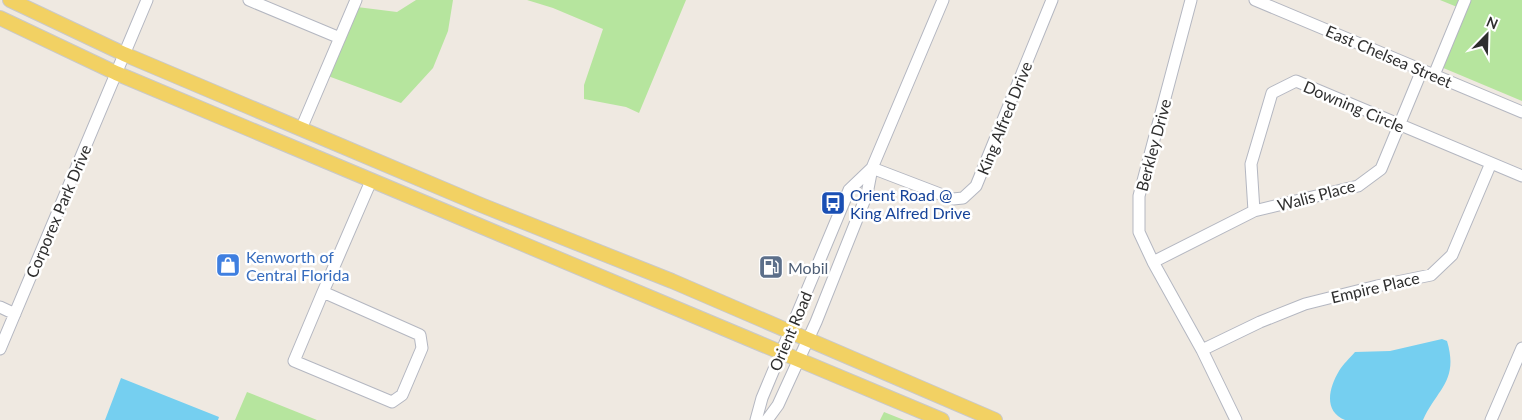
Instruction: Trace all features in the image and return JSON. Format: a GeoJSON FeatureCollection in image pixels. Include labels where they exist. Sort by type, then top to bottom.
{"type":"FeatureCollection","features":[{"type":"Feature","properties":{"kind":"main road"},"geometry":{"type":"LineString","coordinates":[[10,0],[124,54],[525,223],[672,281],[995,420]]}},
{"type":"Feature","properties":{"kind":"main road"},"geometry":{"type":"LineString","coordinates":[[0,18],[116,73],[942,420]]}},
{"type":"Feature","properties":{"kind":"main road"},"geometry":{"type":"LineString","coordinates":[[305,130],[317,158]]}},
{"type":"Feature","properties":{"kind":"main road"},"geometry":{"type":"LineString","coordinates":[[317,158],[347,148]]}},
{"type":"Feature","properties":{"kind":"street","name":"Corporex Park Drive"},"geometry":{"type":"LineString","coordinates":[[0,349],[147,0]]}},
{"type":"Feature","properties":{"kind":"street"},"geometry":{"type":"LineString","coordinates":[[249,0],[340,38]]}},
{"type":"Feature","properties":{"kind":"street"},"geometry":{"type":"LineString","coordinates":[[305,130],[356,0]]}},
{"type":"Feature","properties":{"kind":"street","name":"Orient Road"},"geometry":{"type":"LineString","coordinates":[[767,420],[778,405],[808,340],[867,194],[872,168],[943,0]]}},
{"type":"Feature","properties":{"kind":"street","name":"King Alfred Drive"},"geometry":{"type":"LineString","coordinates":[[872,168],[953,199],[963,198],[976,186],[1052,0]]}},
{"type":"Feature","properties":{"kind":"street","name":"Berkley Drive"},"geometry":{"type":"LineString","coordinates":[[1192,0],[1139,196],[1139,232],[1153,262],[1202,350],[1236,420]]}},
{"type":"Feature","properties":{"kind":"street","name":"East Chelsea Street"},"geometry":{"type":"LineString","coordinates":[[1255,0],[1522,112]]}},
{"type":"Feature","properties":{"kind":"street"},"geometry":{"type":"LineString","coordinates":[[1434,75],[1465,0]]}},
{"type":"Feature","properties":{"kind":"street","name":"Walis Place"},"geometry":{"type":"LineString","coordinates":[[1153,262],[1254,211],[1358,186],[1381,169],[1422,70]]}},
{"type":"Feature","properties":{"kind":"street","name":"Downing Circle"},"geometry":{"type":"LineString","coordinates":[[1254,211],[1251,164],[1272,93],[1296,81],[1522,176]]}},
{"type":"Feature","properties":{"kind":"street","name":"Empire Place"},"geometry":{"type":"LineString","coordinates":[[1202,350],[1260,322],[1305,304],[1431,275],[1452,255],[1491,163]]}},
{"type":"Feature","properties":{"kind":"street","name":"Orient Road"},"geometry":{"type":"LineString","coordinates":[[756,420],[762,398],[849,190],[872,168]]}},
{"type":"Feature","properties":{"kind":"street"},"geometry":{"type":"LineString","coordinates":[[323,292],[420,335],[422,348],[402,394],[392,402],[294,361],[323,292],[371,180]]}},
{"type":"Feature","properties":{"kind":"street"},"geometry":{"type":"LineString","coordinates":[[0,307],[15,314]]}},
{"type":"Feature","properties":{"kind":"street"},"geometry":{"type":"LineString","coordinates":[[1491,420],[1517,375],[1522,348]]}},
{"type":"Feature","properties":{"kind":"green space"},"geometry":{"type":"Polygon","coordinates":[[[416,0],[453,0],[448,31],[433,68],[401,103],[328,76],[357,7],[397,12],[416,0]]]}},
{"type":"Feature","properties":{"kind":"green space"},"geometry":{"type":"Polygon","coordinates":[[[527,0],[686,0],[639,113],[626,107],[584,99],[584,85],[603,29],[553,8],[527,0]]]}},
{"type":"Feature","properties":{"kind":"green space"},"geometry":{"type":"Polygon","coordinates":[[[1440,0],[1522,0],[1522,101],[1441,67],[1467,11],[1440,0]]]}},
{"type":"Feature","properties":{"kind":"green space"},"geometry":{"type":"Polygon","coordinates":[[[247,392],[317,420],[235,420],[247,392]]]}},
{"type":"Feature","properties":{"kind":"green space"},"geometry":{"type":"Polygon","coordinates":[[[884,412],[904,420],[880,420],[884,412]]]}},
{"type":"Feature","properties":{"kind":"water"},"geometry":{"type":"Polygon","coordinates":[[[1442,339],[1447,341],[1450,355],[1448,375],[1445,384],[1423,420],[1345,420],[1333,411],[1330,398],[1335,378],[1355,352],[1390,351],[1442,339]]]}},
{"type":"Feature","properties":{"kind":"water"},"geometry":{"type":"Polygon","coordinates":[[[121,378],[219,417],[218,420],[105,420],[121,378]]]}},
{"type":"Feature","properties":{"kind":"place","name":"Orient Road @ King Alfred Drive"},"geometry":{"type":"Point","coordinates":[833,203]}},
{"type":"Feature","properties":{"kind":"place","name":"Kenworth of Central Florida"},"geometry":{"type":"Point","coordinates":[228,265]}},
{"type":"Feature","properties":{"kind":"place","name":"Mobil"},"geometry":{"type":"Point","coordinates":[771,267]}}]}
